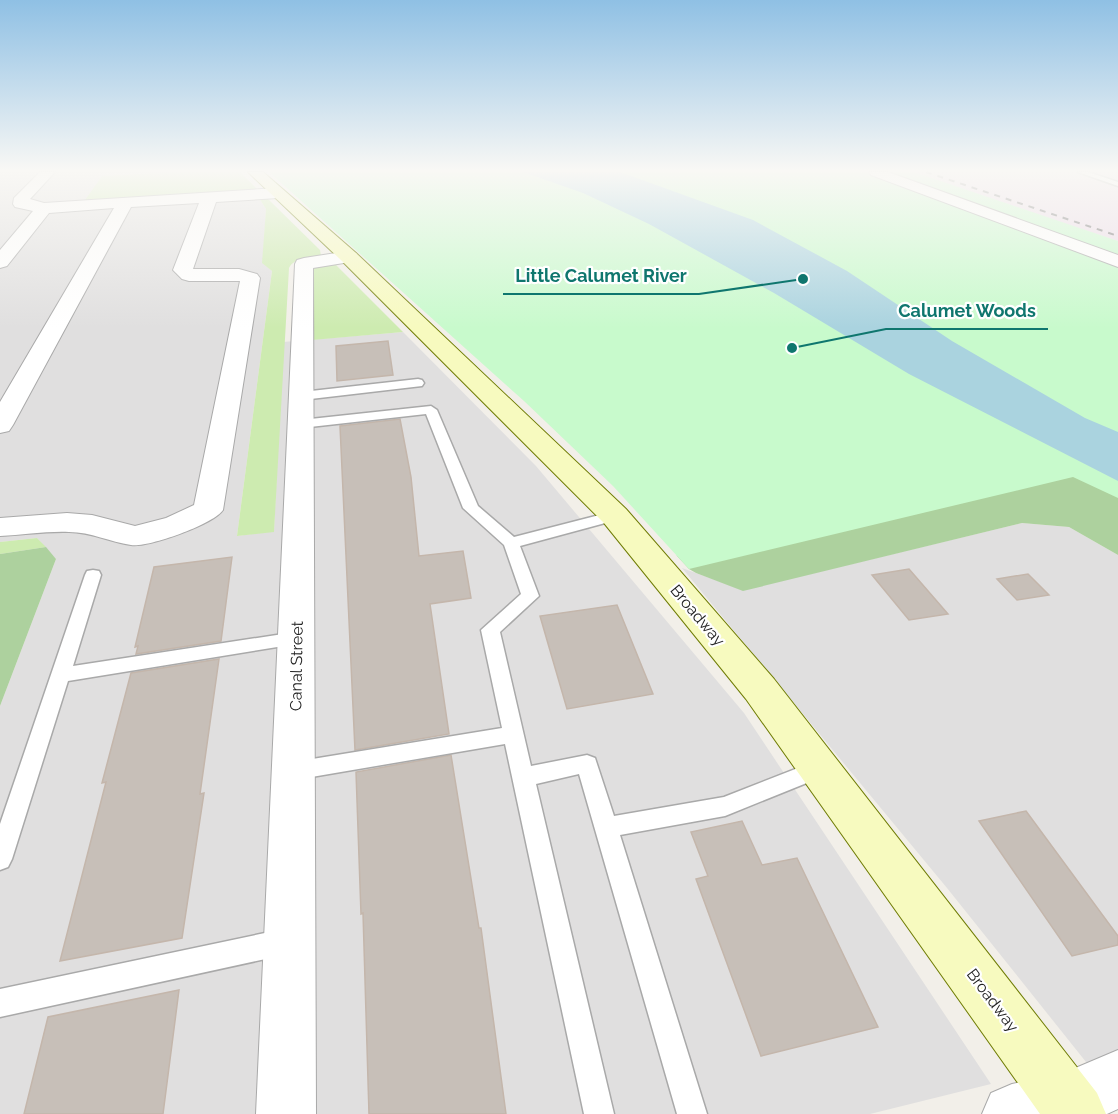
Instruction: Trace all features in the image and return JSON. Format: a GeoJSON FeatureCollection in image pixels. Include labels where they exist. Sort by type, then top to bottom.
{"type":"FeatureCollection","features":[{"type":"Feature","properties":{"kind":"street"},"geometry":{"type":"LineString","coordinates":[[0,262],[31,224]]}},
{"type":"Feature","properties":{"kind":"street"},"geometry":{"type":"LineString","coordinates":[[4,413],[113,224]]}},
{"type":"Feature","properties":{"kind":"street"},"geometry":{"type":"LineString","coordinates":[[0,527],[67,522],[92,524],[134,536],[177,525],[208,510],[250,278],[239,275],[189,275],[183,270],[200,224]]}},
{"type":"Feature","properties":{"kind":"street","name":"Broadway"},"geometry":{"type":"LineString","coordinates":[[312,224],[615,516],[760,689],[1087,1098]]}},
{"type":"Feature","properties":{"kind":"street"},"geometry":{"type":"LineString","coordinates":[[1017,224],[1118,261]]}},
{"type":"Feature","properties":{"kind":"street","name":"Canal Street"},"geometry":{"type":"LineString","coordinates":[[286,1114],[304,264],[348,257]]}},
{"type":"Feature","properties":{"kind":"street"},"geometry":{"type":"LineString","coordinates":[[1012,1114],[1087,1098]]}},
{"type":"Feature","properties":{"kind":"lane"},"geometry":{"type":"LineString","coordinates":[[301,410],[418,383]]}},
{"type":"Feature","properties":{"kind":"lane"},"geometry":{"type":"LineString","coordinates":[[301,410],[431,410],[471,508],[511,543],[530,596],[490,630],[599,1114]]}},
{"type":"Feature","properties":{"kind":"lane"},"geometry":{"type":"LineString","coordinates":[[511,543],[615,516]]}},
{"type":"Feature","properties":{"kind":"lane"},"geometry":{"type":"LineString","coordinates":[[0,859],[93,575]]}},
{"type":"Feature","properties":{"kind":"lane"},"geometry":{"type":"LineString","coordinates":[[59,675],[296,638]]}},
{"type":"Feature","properties":{"kind":"lane"},"geometry":{"type":"LineString","coordinates":[[294,771],[514,734]]}},
{"type":"Feature","properties":{"kind":"lane"},"geometry":{"type":"LineString","coordinates":[[524,777],[587,764],[692,1114]]}},
{"type":"Feature","properties":{"kind":"lane"},"geometry":{"type":"LineString","coordinates":[[607,827],[725,806],[821,768]]}},
{"type":"Feature","properties":{"kind":"lane"},"geometry":{"type":"LineString","coordinates":[[0,1003],[290,941]]}},
{"type":"Feature","properties":{"kind":"shaded area"},"geometry":{"type":"Polygon","coordinates":[[[0,224],[265,224],[263,263],[272,271],[237,536],[274,531],[283,342],[403,332],[536,466],[744,713],[991,1084],[870,1114],[0,1114],[0,706],[56,559],[37,538],[0,542],[0,224]]]}},
{"type":"Feature","properties":{"kind":"shaded area"},"geometry":{"type":"Polygon","coordinates":[[[1065,224],[1118,224],[1118,241],[1065,224]]]}},
{"type":"Feature","properties":{"kind":"shaded area"},"geometry":{"type":"Polygon","coordinates":[[[1022,523],[1069,527],[1118,555],[1118,1102],[947,888],[682,568],[743,590],[1022,523]]]}},
{"type":"Feature","properties":{"kind":"green space"},"geometry":{"type":"Polygon","coordinates":[[[265,224],[293,224],[320,250],[321,256],[299,260],[289,268],[274,532],[237,536],[272,271],[262,263],[265,224]]]}},
{"type":"Feature","properties":{"kind":"green space"},"geometry":{"type":"Polygon","coordinates":[[[327,224],[1068,224],[1118,241],[1118,498],[1073,477],[689,569],[613,486],[524,401],[327,224]]]}},
{"type":"Feature","properties":{"kind":"green space"},"geometry":{"type":"Polygon","coordinates":[[[544,224],[623,224],[1118,481],[1118,555],[1069,527],[1022,523],[743,591],[696,573],[677,556],[544,224]]]}},
{"type":"Feature","properties":{"kind":"green space"},"geometry":{"type":"Polygon","coordinates":[[[336,265],[403,332],[312,340],[311,270],[320,266],[336,265]]]}},
{"type":"Feature","properties":{"kind":"green space"},"geometry":{"type":"Polygon","coordinates":[[[37,538],[46,547],[0,554],[0,542],[37,538]]]}},
{"type":"Feature","properties":{"kind":"green space"},"geometry":{"type":"Polygon","coordinates":[[[46,547],[56,559],[0,706],[0,554],[46,547]]]}},
{"type":"Feature","properties":{"kind":"water"},"geometry":{"type":"Polygon","coordinates":[[[649,224],[760,224],[847,271],[952,341],[1085,418],[1118,432],[1118,481],[909,374],[774,293],[649,224]]]}},
{"type":"Feature","properties":{"kind":"building"},"geometry":{"type":"Polygon","coordinates":[[[388,341],[393,375],[337,381],[336,346],[388,341]]]}},
{"type":"Feature","properties":{"kind":"building"},"geometry":{"type":"Polygon","coordinates":[[[400,419],[411,477],[419,556],[463,551],[471,598],[430,604],[449,734],[355,750],[340,426],[400,419]]]}},
{"type":"Feature","properties":{"kind":"building"},"geometry":{"type":"Polygon","coordinates":[[[232,557],[221,641],[136,654],[138,646],[135,647],[154,567],[232,557]]]}},
{"type":"Feature","properties":{"kind":"building"},"geometry":{"type":"Polygon","coordinates":[[[909,569],[948,614],[909,620],[872,575],[909,569]]]}},
{"type":"Feature","properties":{"kind":"building"},"geometry":{"type":"Polygon","coordinates":[[[1028,574],[1049,595],[1017,600],[997,579],[1028,574]]]}},
{"type":"Feature","properties":{"kind":"building"},"geometry":{"type":"Polygon","coordinates":[[[617,605],[653,694],[567,709],[540,616],[617,605]]]}},
{"type":"Feature","properties":{"kind":"building"},"geometry":{"type":"Polygon","coordinates":[[[219,659],[200,794],[204,793],[182,938],[60,961],[106,782],[102,783],[131,673],[219,659]]]}},
{"type":"Feature","properties":{"kind":"building"},"geometry":{"type":"Polygon","coordinates":[[[451,755],[479,928],[481,928],[506,1114],[369,1114],[356,772],[451,755]]]}},
{"type":"Feature","properties":{"kind":"building"},"geometry":{"type":"Polygon","coordinates":[[[1026,811],[1118,936],[1118,945],[1072,956],[979,821],[1026,811]]]}},
{"type":"Feature","properties":{"kind":"building"},"geometry":{"type":"Polygon","coordinates":[[[742,821],[762,865],[797,858],[878,1027],[761,1056],[696,879],[708,876],[691,832],[742,821]]]}},
{"type":"Feature","properties":{"kind":"building"},"geometry":{"type":"Polygon","coordinates":[[[179,990],[163,1114],[24,1114],[48,1017],[179,990]]]}},
{"type":"Feature","properties":{"kind":"railway"},"geometry":{"type":"LineString","coordinates":[[1082,224],[1118,236]]}},
{"type":"Feature","properties":{"kind":"place","name":"Little Calumet River"},"geometry":{"type":"Point","coordinates":[803,279]}},
{"type":"Feature","properties":{"kind":"place","name":"Calumet Woods"},"geometry":{"type":"Point","coordinates":[792,348]}}]}
